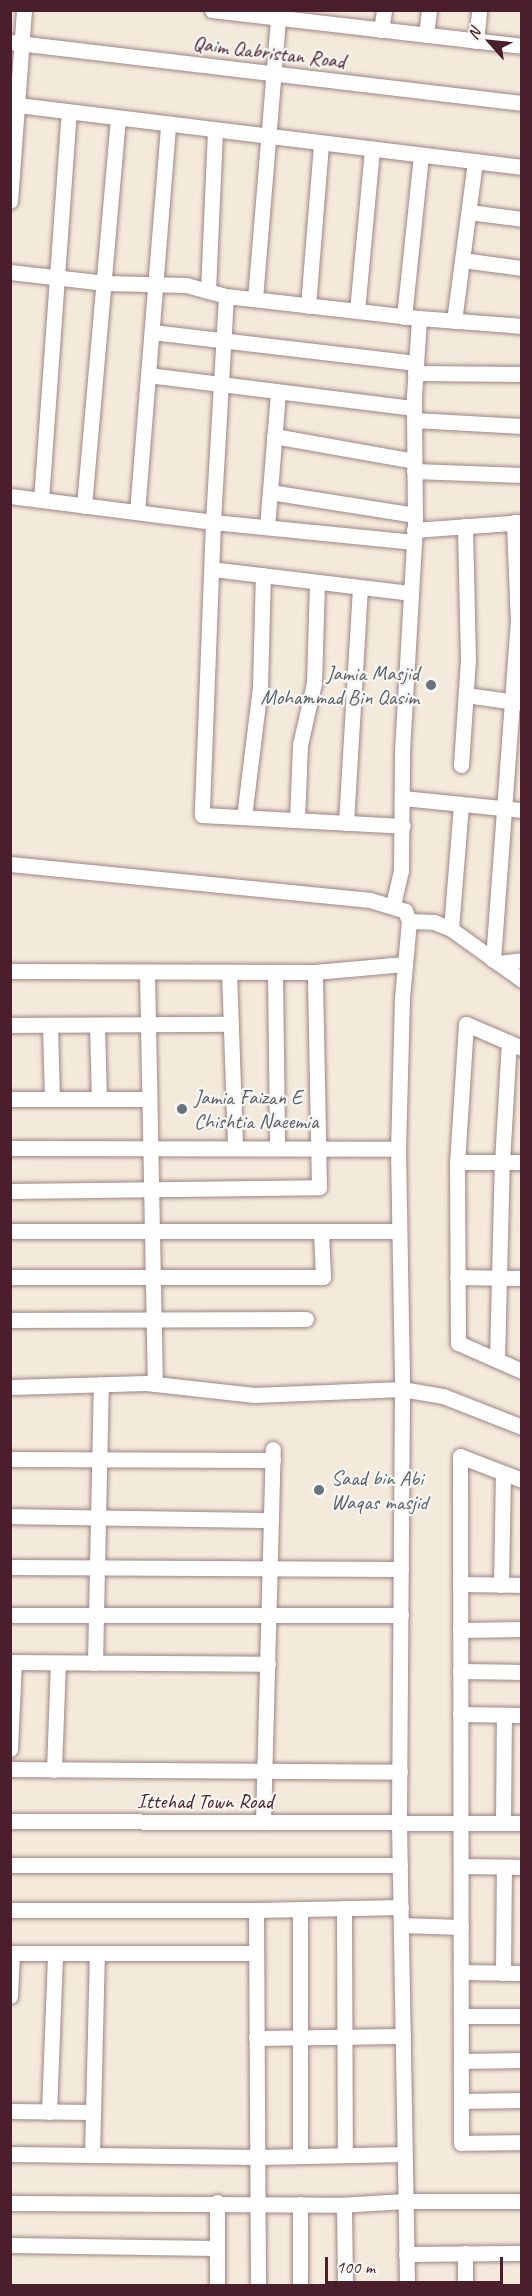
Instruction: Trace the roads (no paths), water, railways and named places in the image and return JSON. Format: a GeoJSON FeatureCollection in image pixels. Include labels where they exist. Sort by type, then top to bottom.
{"type":"FeatureCollection","features":[{"type":"Feature","properties":{"kind":"street"},"geometry":{"type":"LineString","coordinates":[[10,201],[16,43],[24,10]]}},
{"type":"Feature","properties":{"kind":"street"},"geometry":{"type":"LineString","coordinates":[[212,10],[329,17],[381,30],[522,46]]}},
{"type":"Feature","properties":{"kind":"street"},"geometry":{"type":"LineString","coordinates":[[381,30],[384,10]]}},
{"type":"Feature","properties":{"kind":"street"},"geometry":{"type":"LineString","coordinates":[[426,35],[429,10]]}},
{"type":"Feature","properties":{"kind":"street"},"geometry":{"type":"LineString","coordinates":[[476,41],[479,10]]}},
{"type":"Feature","properties":{"kind":"street"},"geometry":{"type":"LineString","coordinates":[[255,299],[279,14]]}},
{"type":"Feature","properties":{"kind":"street","name":"Qaim Qabristan Road"},"geometry":{"type":"LineString","coordinates":[[16,43],[522,103]]}},
{"type":"Feature","properties":{"kind":"street"},"geometry":{"type":"LineString","coordinates":[[14,105],[522,168]]}},
{"type":"Feature","properties":{"kind":"street"},"geometry":{"type":"LineString","coordinates":[[41,500],[69,112]]}},
{"type":"Feature","properties":{"kind":"street"},"geometry":{"type":"LineString","coordinates":[[84,506],[118,118]]}},
{"type":"Feature","properties":{"kind":"street"},"geometry":{"type":"LineString","coordinates":[[137,512],[168,124]]}},
{"type":"Feature","properties":{"kind":"street"},"geometry":{"type":"LineString","coordinates":[[208,291],[215,130]]}},
{"type":"Feature","properties":{"kind":"street"},"geometry":{"type":"LineString","coordinates":[[308,306],[321,143]]}},
{"type":"Feature","properties":{"kind":"street"},"geometry":{"type":"LineString","coordinates":[[357,311],[372,149]]}},
{"type":"Feature","properties":{"kind":"street"},"geometry":{"type":"LineString","coordinates":[[393,906],[401,871],[403,826],[402,752],[414,529],[415,368],[411,318],[421,155]]}},
{"type":"Feature","properties":{"kind":"street"},"geometry":{"type":"LineString","coordinates":[[454,321],[475,162]]}},
{"type":"Feature","properties":{"kind":"street"},"geometry":{"type":"LineString","coordinates":[[469,212],[522,219]]}},
{"type":"Feature","properties":{"kind":"street"},"geometry":{"type":"LineString","coordinates":[[462,260],[522,268]]}},
{"type":"Feature","properties":{"kind":"street"},"geometry":{"type":"LineString","coordinates":[[10,272],[104,283],[186,285],[226,296],[411,318],[522,326]]}},
{"type":"Feature","properties":{"kind":"street"},"geometry":{"type":"LineString","coordinates":[[226,296],[213,522],[202,815],[403,826]]}},
{"type":"Feature","properties":{"kind":"street"},"geometry":{"type":"LineString","coordinates":[[152,332],[415,368],[522,374]]}},
{"type":"Feature","properties":{"kind":"street"},"geometry":{"type":"LineString","coordinates":[[148,375],[278,392],[414,414],[522,426]]}},
{"type":"Feature","properties":{"kind":"street"},"geometry":{"type":"LineString","coordinates":[[267,527],[278,392]]}},
{"type":"Feature","properties":{"kind":"street"},"geometry":{"type":"LineString","coordinates":[[274,436],[414,466],[522,475]]}},
{"type":"Feature","properties":{"kind":"street"},"geometry":{"type":"LineString","coordinates":[[270,492],[414,529]]}},
{"type":"Feature","properties":{"kind":"street"},"geometry":{"type":"LineString","coordinates":[[10,496],[267,527],[414,529],[518,522],[517,702],[504,808],[495,962]]}},
{"type":"Feature","properties":{"kind":"street"},"geometry":{"type":"LineString","coordinates":[[461,765],[468,660],[465,526]]}},
{"type":"Feature","properties":{"kind":"street"},"geometry":{"type":"LineString","coordinates":[[212,569],[411,593]]}},
{"type":"Feature","properties":{"kind":"street"},"geometry":{"type":"LineString","coordinates":[[244,817],[260,687],[263,575]]}},
{"type":"Feature","properties":{"kind":"street"},"geometry":{"type":"LineString","coordinates":[[297,820],[300,745],[314,683],[317,582]]}},
{"type":"Feature","properties":{"kind":"street"},"geometry":{"type":"LineString","coordinates":[[346,823],[360,587]]}},
{"type":"Feature","properties":{"kind":"street"},"geometry":{"type":"LineString","coordinates":[[466,695],[517,702]]}},
{"type":"Feature","properties":{"kind":"street"},"geometry":{"type":"LineString","coordinates":[[402,798],[522,810]]}},
{"type":"Feature","properties":{"kind":"street"},"geometry":{"type":"LineString","coordinates":[[451,929],[461,804]]}},
{"type":"Feature","properties":{"kind":"street"},"geometry":{"type":"LineString","coordinates":[[10,864],[370,900],[405,911],[409,921],[405,964],[398,1149],[402,1389],[399,1823],[407,2286]]}},
{"type":"Feature","properties":{"kind":"street"},"geometry":{"type":"LineString","coordinates":[[409,921],[434,922],[451,929],[522,980]]}},
{"type":"Feature","properties":{"kind":"street"},"geometry":{"type":"LineString","coordinates":[[495,962],[522,960]]}},
{"type":"Feature","properties":{"kind":"street"},"geometry":{"type":"LineString","coordinates":[[10,971],[315,972],[405,964]]}},
{"type":"Feature","properties":{"kind":"street"},"geometry":{"type":"LineString","coordinates":[[147,972],[155,1384]]}},
{"type":"Feature","properties":{"kind":"street"},"geometry":{"type":"LineString","coordinates":[[229,972],[235,1148]]}},
{"type":"Feature","properties":{"kind":"street"},"geometry":{"type":"LineString","coordinates":[[275,972],[277,1148]]}},
{"type":"Feature","properties":{"kind":"street"},"geometry":{"type":"LineString","coordinates":[[10,1191],[319,1187],[315,972]]}},
{"type":"Feature","properties":{"kind":"street"},"geometry":{"type":"LineString","coordinates":[[10,1025],[231,1024]]}},
{"type":"Feature","properties":{"kind":"street"},"geometry":{"type":"LineString","coordinates":[[497,1360],[502,1162],[516,1045],[466,1024],[457,1162],[458,1343],[522,1371]]}},
{"type":"Feature","properties":{"kind":"street"},"geometry":{"type":"LineString","coordinates":[[51,1025],[52,1099]]}},
{"type":"Feature","properties":{"kind":"street"},"geometry":{"type":"LineString","coordinates":[[97,1025],[99,1099]]}},
{"type":"Feature","properties":{"kind":"street"},"geometry":{"type":"LineString","coordinates":[[10,1099],[149,1099]]}},
{"type":"Feature","properties":{"kind":"street"},"geometry":{"type":"LineString","coordinates":[[10,1148],[398,1149]]}},
{"type":"Feature","properties":{"kind":"street"},"geometry":{"type":"LineString","coordinates":[[457,1162],[522,1162]]}},
{"type":"Feature","properties":{"kind":"street"},"geometry":{"type":"LineString","coordinates":[[10,1231],[399,1231]]}},
{"type":"Feature","properties":{"kind":"street"},"geometry":{"type":"LineString","coordinates":[[10,1277],[322,1277],[321,1231]]}},
{"type":"Feature","properties":{"kind":"street"},"geometry":{"type":"LineString","coordinates":[[458,1277],[522,1278]]}},
{"type":"Feature","properties":{"kind":"street"},"geometry":{"type":"LineString","coordinates":[[10,1320],[306,1319]]}},
{"type":"Feature","properties":{"kind":"street"},"geometry":{"type":"LineString","coordinates":[[95,1663],[101,1384]]}},
{"type":"Feature","properties":{"kind":"street"},"geometry":{"type":"LineString","coordinates":[[10,1388],[155,1384],[254,1395],[402,1389],[443,1396],[522,1427]]}},
{"type":"Feature","properties":{"kind":"street"},"geometry":{"type":"LineString","coordinates":[[10,1459],[273,1454],[263,1822]]}},
{"type":"Feature","properties":{"kind":"street"},"geometry":{"type":"LineString","coordinates":[[522,1480],[460,1456],[461,2143],[522,2142]]}},
{"type":"Feature","properties":{"kind":"street"},"geometry":{"type":"LineString","coordinates":[[501,1585],[503,1473]]}},
{"type":"Feature","properties":{"kind":"street"},"geometry":{"type":"LineString","coordinates":[[10,1516],[272,1520]]}},
{"type":"Feature","properties":{"kind":"street"},"geometry":{"type":"LineString","coordinates":[[10,1567],[401,1569]]}},
{"type":"Feature","properties":{"kind":"street"},"geometry":{"type":"LineString","coordinates":[[460,1584],[522,1585]]}},
{"type":"Feature","properties":{"kind":"street"},"geometry":{"type":"LineString","coordinates":[[10,1615],[401,1615]]}},
{"type":"Feature","properties":{"kind":"street"},"geometry":{"type":"LineString","coordinates":[[460,1630],[522,1629]]}},
{"type":"Feature","properties":{"kind":"street"},"geometry":{"type":"LineString","coordinates":[[10,1749],[12,1662],[268,1664]]}},
{"type":"Feature","properties":{"kind":"street"},"geometry":{"type":"LineString","coordinates":[[54,1770],[58,1663]]}},
{"type":"Feature","properties":{"kind":"street"},"geometry":{"type":"LineString","coordinates":[[460,1671],[522,1672]]}},
{"type":"Feature","properties":{"kind":"street"},"geometry":{"type":"LineString","coordinates":[[460,1714],[522,1715]]}},
{"type":"Feature","properties":{"kind":"street"},"geometry":{"type":"LineString","coordinates":[[503,1823],[504,1715]]}},
{"type":"Feature","properties":{"kind":"street"},"geometry":{"type":"LineString","coordinates":[[10,1769],[400,1772]]}},
{"type":"Feature","properties":{"kind":"street","name":"Ittehad Town Road"},"geometry":{"type":"LineString","coordinates":[[10,1821],[522,1823]]}},
{"type":"Feature","properties":{"kind":"street"},"geometry":{"type":"LineString","coordinates":[[10,1865],[400,1865]]}},
{"type":"Feature","properties":{"kind":"street"},"geometry":{"type":"LineString","coordinates":[[460,1866],[522,1867]]}},
{"type":"Feature","properties":{"kind":"street"},"geometry":{"type":"LineString","coordinates":[[503,1972],[504,1867]]}},
{"type":"Feature","properties":{"kind":"street"},"geometry":{"type":"LineString","coordinates":[[10,1910],[256,1910],[401,1907]]}},
{"type":"Feature","properties":{"kind":"street"},"geometry":{"type":"LineString","coordinates":[[344,1908],[345,2155]]}},
{"type":"Feature","properties":{"kind":"street"},"geometry":{"type":"LineString","coordinates":[[300,1909],[300,2156]]}},
{"type":"Feature","properties":{"kind":"street"},"geometry":{"type":"LineString","coordinates":[[256,1910],[258,2286]]}},
{"type":"Feature","properties":{"kind":"street"},"geometry":{"type":"LineString","coordinates":[[401,1925],[461,1928]]}},
{"type":"Feature","properties":{"kind":"street"},"geometry":{"type":"LineString","coordinates":[[10,1996],[11,1953],[255,1953]]}},
{"type":"Feature","properties":{"kind":"street"},"geometry":{"type":"LineString","coordinates":[[49,2112],[55,1953]]}},
{"type":"Feature","properties":{"kind":"street"},"geometry":{"type":"LineString","coordinates":[[92,2155],[97,1953]]}},
{"type":"Feature","properties":{"kind":"street"},"geometry":{"type":"LineString","coordinates":[[460,1972],[522,1973]]}},
{"type":"Feature","properties":{"kind":"street"},"geometry":{"type":"LineString","coordinates":[[461,2016],[522,2016]]}},
{"type":"Feature","properties":{"kind":"street"},"geometry":{"type":"LineString","coordinates":[[256,2038],[403,2036]]}},
{"type":"Feature","properties":{"kind":"street"},"geometry":{"type":"LineString","coordinates":[[461,2061],[522,2060]]}},
{"type":"Feature","properties":{"kind":"street"},"geometry":{"type":"LineString","coordinates":[[461,2101],[522,2100]]}},
{"type":"Feature","properties":{"kind":"street"},"geometry":{"type":"LineString","coordinates":[[10,2111],[93,2112]]}},
{"type":"Feature","properties":{"kind":"street"},"geometry":{"type":"LineString","coordinates":[[10,2154],[257,2157],[405,2154]]}},
{"type":"Feature","properties":{"kind":"street"},"geometry":{"type":"LineString","coordinates":[[10,2203],[216,2202],[344,2205],[406,2201],[522,2201]]}},
{"type":"Feature","properties":{"kind":"street"},"geometry":{"type":"LineString","coordinates":[[216,2202],[217,2286]]}},
{"type":"Feature","properties":{"kind":"street"},"geometry":{"type":"LineString","coordinates":[[300,2204],[300,2286]]}},
{"type":"Feature","properties":{"kind":"street"},"geometry":{"type":"LineString","coordinates":[[344,2205],[345,2286]]}},
{"type":"Feature","properties":{"kind":"street"},"geometry":{"type":"LineString","coordinates":[[10,2245],[217,2247]]}},
{"type":"Feature","properties":{"kind":"street"},"geometry":{"type":"LineString","coordinates":[[465,2253],[465,2286]]}},
{"type":"Feature","properties":{"kind":"street"},"geometry":{"type":"LineString","coordinates":[[406,2254],[522,2253]]}},
{"type":"Feature","properties":{"kind":"place","name":"Jamia Masjid Mohammad Bin Qasim"},"geometry":{"type":"Point","coordinates":[431,685]}},
{"type":"Feature","properties":{"kind":"place","name":"Jamia Faizan E Chishtia Naeemia"},"geometry":{"type":"Point","coordinates":[182,1109]}},
{"type":"Feature","properties":{"kind":"place","name":"Saad bin Abi Waqas masjid"},"geometry":{"type":"Point","coordinates":[319,1490]}}]}
